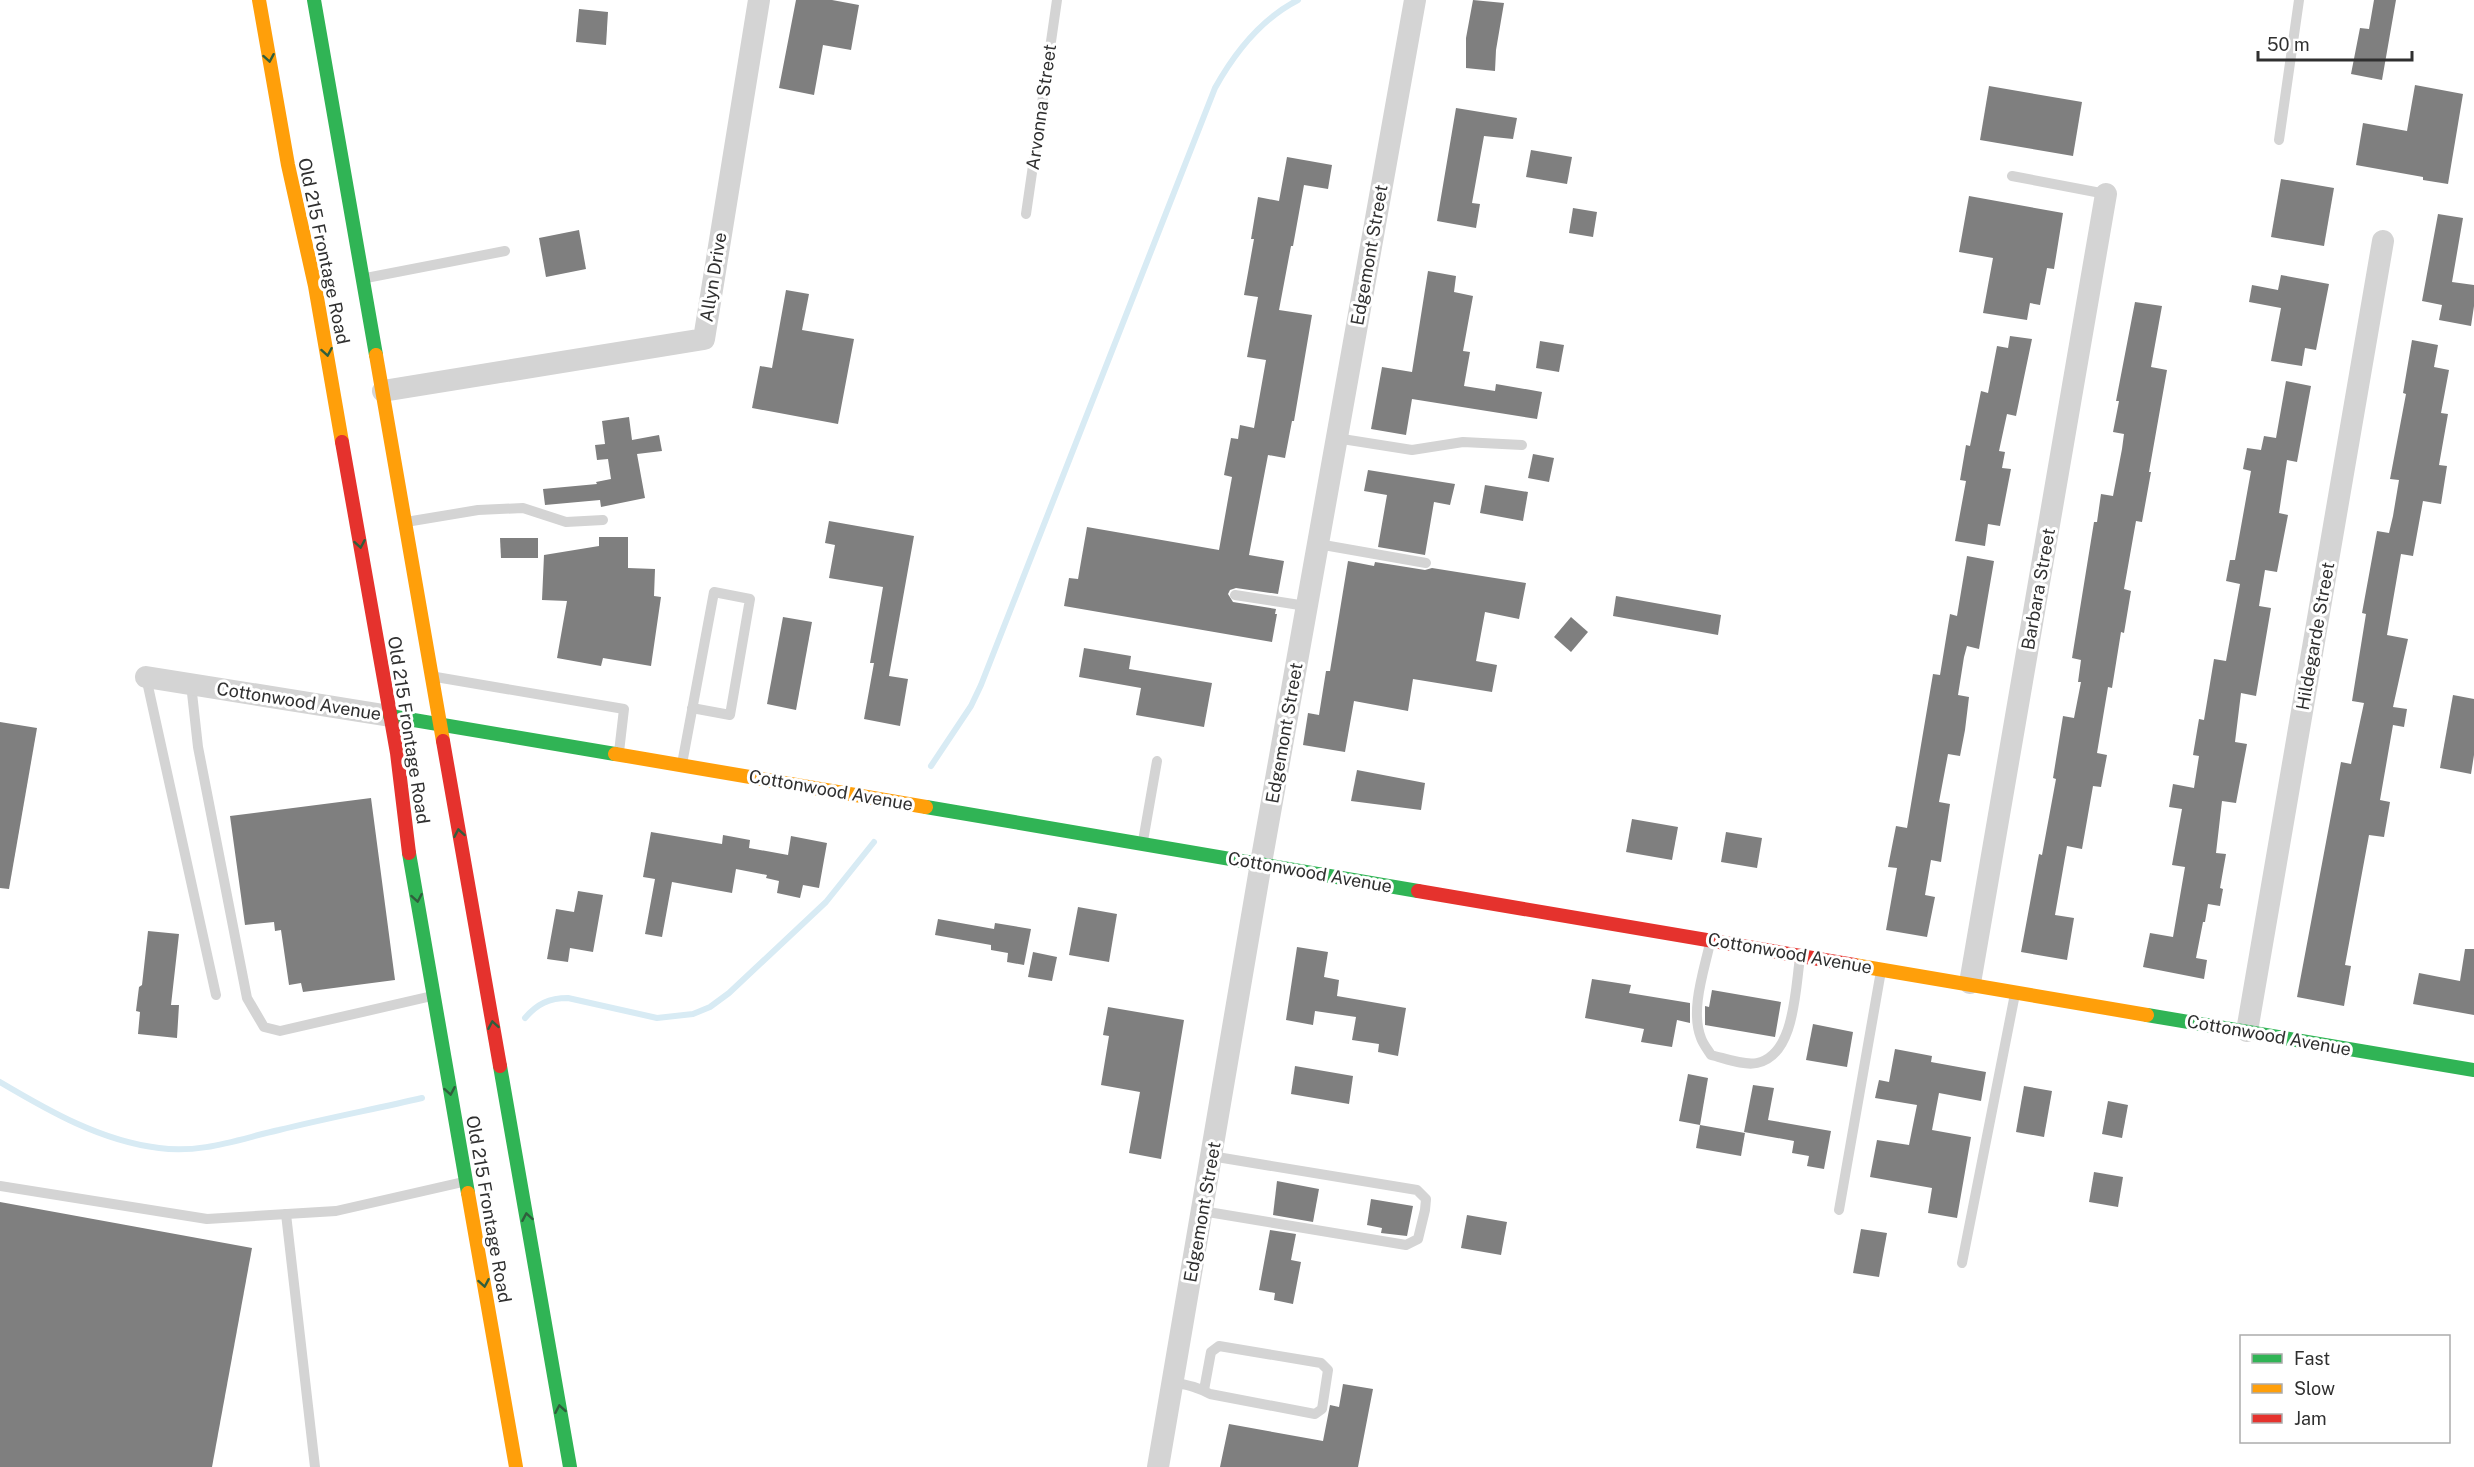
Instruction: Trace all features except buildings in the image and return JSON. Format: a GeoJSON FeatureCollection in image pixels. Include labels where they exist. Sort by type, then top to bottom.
{"type":"FeatureCollection","features":[{"type":"Feature","properties":{"kind":"street","name":"Old 215 Frontage Road"},"geometry":{"type":"LineString","coordinates":[[259,0],[288,165],[315,286],[390,716],[410,861],[516,1467]]}},
{"type":"Feature","properties":{"kind":"street","name":"Old 215 Frontage Road"},"geometry":{"type":"LineString","coordinates":[[314,0],[570,1467]]}},
{"type":"Feature","properties":{"kind":"street","name":"Allyn Drive"},"geometry":{"type":"LineString","coordinates":[[383,391],[704,339],[759,0]]}},
{"type":"Feature","properties":{"kind":"street","name":"Edgemont Street"},"geometry":{"type":"LineString","coordinates":[[1158,1467],[1261,863],[1414,0]]}},
{"type":"Feature","properties":{"kind":"street","name":"Barbara Street"},"geometry":{"type":"LineString","coordinates":[[1970,983],[2106,194]]}},
{"type":"Feature","properties":{"kind":"street","name":"Hildegarde Street"},"geometry":{"type":"LineString","coordinates":[[2247,1031],[2383,241]]}},
{"type":"Feature","properties":{"kind":"street","name":"Cottonwood Avenue"},"geometry":{"type":"LineString","coordinates":[[146,676],[682,764],[2474,1070]]}},
{"type":"Feature","properties":{"kind":"lane","name":"Arvonna Street"},"geometry":{"type":"LineString","coordinates":[[1026,214],[1057,0]]}},
{"type":"Feature","properties":{"kind":"lane"},"geometry":{"type":"LineString","coordinates":[[2279,140],[2299,0]]}},
{"type":"Feature","properties":{"kind":"lane"},"geometry":{"type":"LineString","coordinates":[[2012,176],[2106,194]]}},
{"type":"Feature","properties":{"kind":"lane"},"geometry":{"type":"LineString","coordinates":[[363,278],[505,251]]}},
{"type":"Feature","properties":{"kind":"lane"},"geometry":{"type":"LineString","coordinates":[[1336,438],[1412,450],[1463,442],[1522,445]]}},
{"type":"Feature","properties":{"kind":"lane"},"geometry":{"type":"LineString","coordinates":[[406,522],[478,510],[523,508],[566,522],[603,520]]}},
{"type":"Feature","properties":{"kind":"lane"},"geometry":{"type":"LineString","coordinates":[[1318,544],[1426,563]]}},
{"type":"Feature","properties":{"kind":"lane"},"geometry":{"type":"LineString","coordinates":[[682,764],[692,708],[714,592],[750,598],[730,715],[692,708]]}},
{"type":"Feature","properties":{"kind":"lane"},"geometry":{"type":"LineString","coordinates":[[1235,595],[1306,606]]}},
{"type":"Feature","properties":{"kind":"lane"},"geometry":{"type":"LineString","coordinates":[[146,676],[216,995]]}},
{"type":"Feature","properties":{"kind":"lane"},"geometry":{"type":"LineString","coordinates":[[433,677],[624,710],[619,754]]}},
{"type":"Feature","properties":{"kind":"lane"},"geometry":{"type":"LineString","coordinates":[[191,684],[198,747],[247,998],[264,1027],[280,1031],[434,996]]}},
{"type":"Feature","properties":{"kind":"lane"},"geometry":{"type":"LineString","coordinates":[[1143,843],[1157,761]]}},
{"type":"Feature","properties":{"kind":"lane"},"geometry":{"type":"LineString","coordinates":[[1710,939],[1698,1004],[1697,1022],[1701,1039],[1711,1055],[1755,1064],[1772,1057],[1784,1042],[1801,955]]}},
{"type":"Feature","properties":{"kind":"lane"},"geometry":{"type":"LineString","coordinates":[[1839,1210],[1881,968]]}},
{"type":"Feature","properties":{"kind":"lane"},"geometry":{"type":"LineString","coordinates":[[1962,1263],[2016,991]]}},
{"type":"Feature","properties":{"kind":"lane"},"geometry":{"type":"LineString","coordinates":[[1202,1211],[1406,1245],[1418,1239],[1425,1210],[1426,1199],[1418,1190],[1211,1156]]}},
{"type":"Feature","properties":{"kind":"lane"},"geometry":{"type":"LineString","coordinates":[[0,1186],[207,1219],[336,1211],[466,1182]]}},
{"type":"Feature","properties":{"kind":"lane"},"geometry":{"type":"LineString","coordinates":[[286,1214],[315,1467]]}},
{"type":"Feature","properties":{"kind":"lane"},"geometry":{"type":"LineString","coordinates":[[1173,1382],[1196,1386],[1210,1394],[1316,1414],[1322,1409],[1328,1370],[1321,1362],[1219,1346],[1211,1352],[1204,1390]]}},
{"type":"Feature","properties":{"kind":"waterway"},"geometry":{"type":"LineString","coordinates":[[931,766],[971,706],[981,685],[1215,88],[1240,49],[1250,38],[1272,17],[1298,0]]}},
{"type":"Feature","properties":{"kind":"waterway"},"geometry":{"type":"LineString","coordinates":[[525,1018],[544,1003],[561,998],[657,1018],[693,1014],[710,1007],[729,993],[826,902],[874,842]]}},
{"type":"Feature","properties":{"kind":"waterway"},"geometry":{"type":"LineString","coordinates":[[0,1082],[37,1104],[96,1132],[138,1144],[175,1149],[220,1145],[315,1121],[422,1098]]}},
{"type":"Feature","properties":{"kind":"traffic: fast"},"geometry":{"type":"LineString","coordinates":[[314,0],[376,355]]}},
{"type":"Feature","properties":{"kind":"traffic: fast"},"geometry":{"type":"LineString","coordinates":[[390,716],[615,754]]}},
{"type":"Feature","properties":{"kind":"traffic: fast"},"geometry":{"type":"LineString","coordinates":[[926,807],[1418,891]]}},
{"type":"Feature","properties":{"kind":"traffic: fast"},"geometry":{"type":"LineString","coordinates":[[409,853],[468,1193]]}},
{"type":"Feature","properties":{"kind":"traffic: fast"},"geometry":{"type":"LineString","coordinates":[[2147,1015],[2474,1070]]}},
{"type":"Feature","properties":{"kind":"traffic: fast"},"geometry":{"type":"LineString","coordinates":[[500,1066],[570,1467]]}},
{"type":"Feature","properties":{"kind":"traffic: slow"},"geometry":{"type":"LineString","coordinates":[[259,0],[288,165],[315,286],[342,442]]}},
{"type":"Feature","properties":{"kind":"traffic: slow"},"geometry":{"type":"LineString","coordinates":[[376,355],[443,741]]}},
{"type":"Feature","properties":{"kind":"traffic: slow"},"geometry":{"type":"LineString","coordinates":[[615,754],[926,807]]}},
{"type":"Feature","properties":{"kind":"traffic: slow"},"geometry":{"type":"LineString","coordinates":[[1854,965],[2147,1015]]}},
{"type":"Feature","properties":{"kind":"traffic: slow"},"geometry":{"type":"LineString","coordinates":[[468,1193],[516,1467]]}},
{"type":"Feature","properties":{"kind":"traffic: jam"},"geometry":{"type":"LineString","coordinates":[[342,442],[397,753],[409,853]]}},
{"type":"Feature","properties":{"kind":"traffic: jam"},"geometry":{"type":"LineString","coordinates":[[443,741],[500,1066]]}},
{"type":"Feature","properties":{"kind":"traffic: jam"},"geometry":{"type":"LineString","coordinates":[[1418,891],[1854,965]]}}]}
